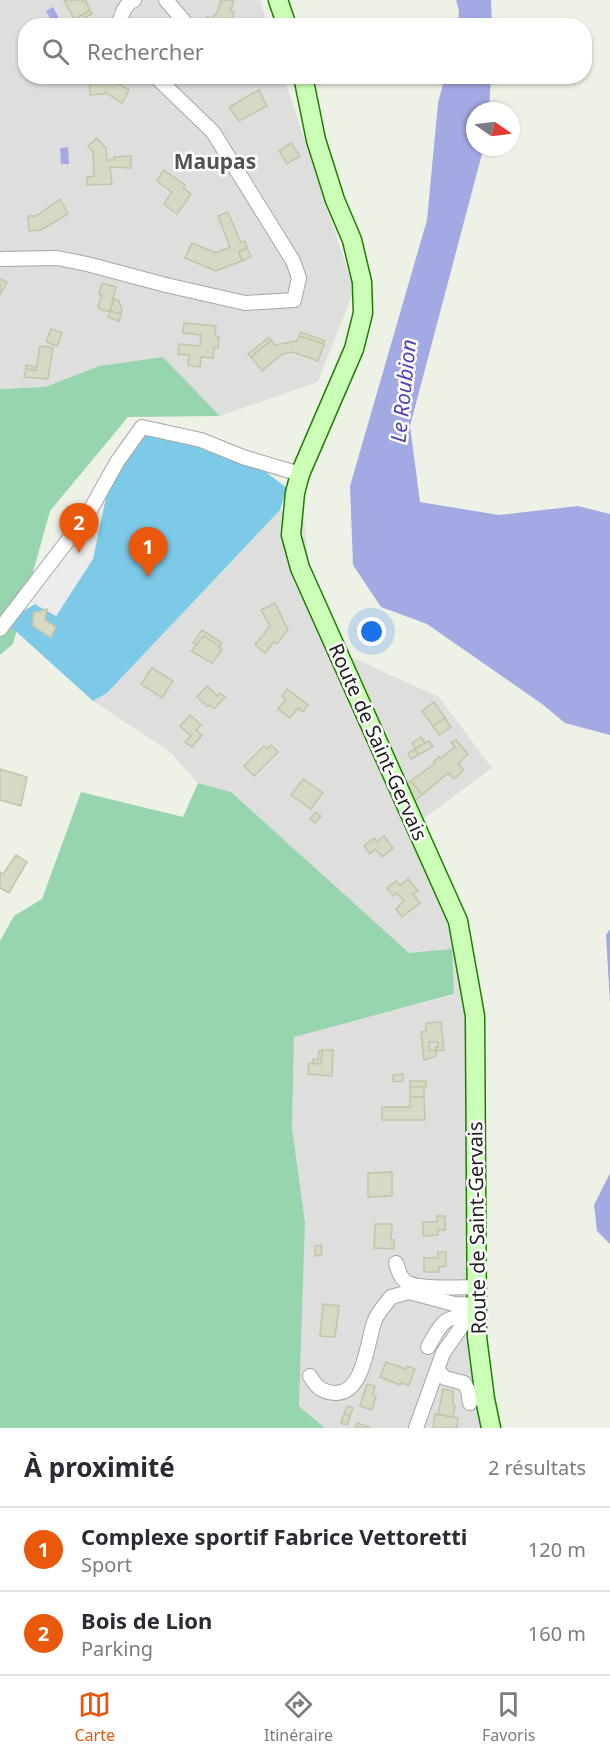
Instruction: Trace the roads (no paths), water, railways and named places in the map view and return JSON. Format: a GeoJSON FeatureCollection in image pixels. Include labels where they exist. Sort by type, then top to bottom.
{"type":"FeatureCollection","features":[{"type":"Feature","properties":{"kind":"street"},"geometry":{"type":"LineString","coordinates":[[166,0],[181,18]]}},
{"type":"Feature","properties":{"kind":"street"},"geometry":{"type":"LineString","coordinates":[[278,0],[284,18]]}},
{"type":"Feature","properties":{"kind":"street"},"geometry":{"type":"LineString","coordinates":[[120,18],[130,1]]}},
{"type":"Feature","properties":{"kind":"street"},"geometry":{"type":"LineString","coordinates":[[0,259],[57,258],[245,303],[294,300],[299,278],[293,261],[213,132],[163,84]]}},
{"type":"Feature","properties":{"kind":"street","name":"Route de Saint-Gervais"},"geometry":{"type":"LineString","coordinates":[[305,84],[316,140],[354,250],[362,282],[363,313],[354,349],[300,474],[295,493],[291,535],[300,568],[458,921],[475,1016],[475,1306],[483,1389],[491,1428]]}},
{"type":"Feature","properties":{"kind":"street"},"geometry":{"type":"LineString","coordinates":[[0,628],[88,514],[117,462],[142,427],[201,440],[243,457],[300,474]]}},
{"type":"Feature","properties":{"kind":"street"},"geometry":{"type":"LineString","coordinates":[[396,1263],[402,1278],[408,1284],[428,1287],[475,1306]]}},
{"type":"Feature","properties":{"kind":"street"},"geometry":{"type":"LineString","coordinates":[[310,1376],[316,1387],[328,1393],[341,1393],[352,1385],[362,1365],[375,1319],[391,1297],[409,1292],[454,1305],[475,1306]]}},
{"type":"Feature","properties":{"kind":"street"},"geometry":{"type":"LineString","coordinates":[[429,1347],[447,1319],[475,1306]]}},
{"type":"Feature","properties":{"kind":"street"},"geometry":{"type":"LineString","coordinates":[[416,1428],[443,1353],[475,1306]]}},
{"type":"Feature","properties":{"kind":"street"},"geometry":{"type":"LineString","coordinates":[[437,1370],[444,1378],[464,1383],[468,1390],[470,1403]]}},
{"type":"Feature","properties":{"kind":"water"},"geometry":{"type":"Polygon","coordinates":[[[456,0],[491,0],[492,18],[458,18],[456,0]]]}},
{"type":"Feature","properties":{"kind":"water"},"geometry":{"type":"Polygon","coordinates":[[[53,7],[59,18],[50,18],[46,11],[53,7]]]}},
{"type":"Feature","properties":{"kind":"water","name":"Le Roubion"},"geometry":{"type":"Polygon","coordinates":[[[443,84],[491,84],[490,102],[466,102],[466,156],[482,156],[410,426],[420,502],[499,515],[578,506],[610,514],[610,735],[565,723],[542,704],[427,624],[381,607],[353,565],[350,486],[427,220],[438,103],[443,84]]]}},
{"type":"Feature","properties":{"kind":"water"},"geometry":{"type":"Polygon","coordinates":[[[68,147],[69,164],[61,164],[60,148],[68,147]]]}},
{"type":"Feature","properties":{"kind":"water"},"geometry":{"type":"Polygon","coordinates":[[[610,929],[610,1004],[606,935],[610,929]]]}},
{"type":"Feature","properties":{"kind":"water"},"geometry":{"type":"Polygon","coordinates":[[[610,1173],[610,1244],[597,1231],[594,1205],[610,1173]]]}},
{"type":"Feature","properties":{"kind":"place","name":"Bois de Lion"},"geometry":{"type":"Point","coordinates":[79,553]}},
{"type":"Feature","properties":{"kind":"place","name":"Complexe sportif Fabrice Vettoretti"},"geometry":{"type":"Point","coordinates":[148,577]}},
{"type":"Feature","properties":{"kind":"district","name":"Maupas"},"geometry":{"type":"Point","coordinates":[215,162]}}]}
